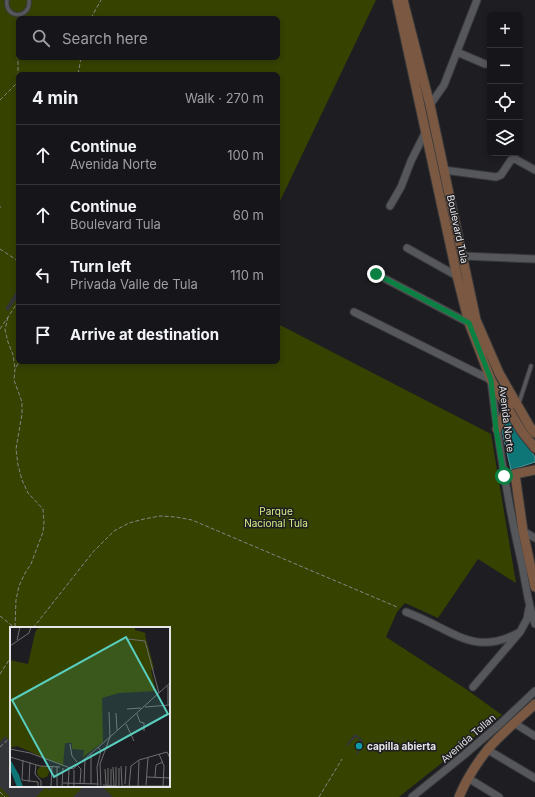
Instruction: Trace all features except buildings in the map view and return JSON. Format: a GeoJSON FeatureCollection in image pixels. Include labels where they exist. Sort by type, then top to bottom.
{"type":"FeatureCollection","features":[{"type":"Feature","properties":{"kind":"main road","name":"Boulevard Tula"},"geometry":{"type":"LineString","coordinates":[[397,0],[457,276],[469,323],[491,380],[522,432],[535,448]]}},
{"type":"Feature","properties":{"kind":"main road","name":"Boulevard Tula"},"geometry":{"type":"LineString","coordinates":[[403,0],[430,105],[476,320],[499,373],[530,427],[535,433]]}},
{"type":"Feature","properties":{"kind":"main road"},"geometry":{"type":"LineString","coordinates":[[496,429],[513,397]]}},
{"type":"Feature","properties":{"kind":"main road"},"geometry":{"type":"LineString","coordinates":[[535,470],[515,474],[523,531],[535,583]]}},
{"type":"Feature","properties":{"kind":"main road"},"geometry":{"type":"LineString","coordinates":[[459,797],[468,778],[502,728],[514,723],[535,704]]}},
{"type":"Feature","properties":{"kind":"street"},"geometry":{"type":"LineString","coordinates":[[430,105],[444,85],[477,0]]}},
{"type":"Feature","properties":{"kind":"street"},"geometry":{"type":"LineString","coordinates":[[457,52],[485,64]]}},
{"type":"Feature","properties":{"kind":"street"},"geometry":{"type":"LineString","coordinates":[[390,206],[401,187],[411,161],[426,131]]}},
{"type":"Feature","properties":{"kind":"street"},"geometry":{"type":"LineString","coordinates":[[444,170],[496,177],[501,175],[511,160],[515,159],[535,170]]}},
{"type":"Feature","properties":{"kind":"street"},"geometry":{"type":"LineString","coordinates":[[407,248],[457,276]]}},
{"type":"Feature","properties":{"kind":"street"},"geometry":{"type":"LineString","coordinates":[[463,256],[535,259]]}},
{"type":"Feature","properties":{"kind":"street"},"geometry":{"type":"LineString","coordinates":[[376,274],[469,323]]}},
{"type":"Feature","properties":{"kind":"street"},"geometry":{"type":"LineString","coordinates":[[354,312],[491,380]]}},
{"type":"Feature","properties":{"kind":"street","name":"Avenida Norte"},"geometry":{"type":"LineString","coordinates":[[491,380],[496,429],[504,476],[527,588],[529,606],[535,624]]}},
{"type":"Feature","properties":{"kind":"street"},"geometry":{"type":"LineString","coordinates":[[504,476],[515,474]]}},
{"type":"Feature","properties":{"kind":"street"},"geometry":{"type":"LineString","coordinates":[[523,531],[535,538]]}},
{"type":"Feature","properties":{"kind":"street"},"geometry":{"type":"LineString","coordinates":[[473,687],[520,632],[527,619],[529,606]]}},
{"type":"Feature","properties":{"kind":"street"},"geometry":{"type":"LineString","coordinates":[[406,612],[457,636],[474,642],[494,642],[520,632]]}},
{"type":"Feature","properties":{"kind":"street","name":"Avenida Tollan"},"geometry":{"type":"LineString","coordinates":[[412,797],[502,728],[535,690]]}},
{"type":"Feature","properties":{"kind":"street"},"geometry":{"type":"LineString","coordinates":[[514,723],[535,736]]}},
{"type":"Feature","properties":{"kind":"street"},"geometry":{"type":"LineString","coordinates":[[488,750],[535,778]]}},
{"type":"Feature","properties":{"kind":"street"},"geometry":{"type":"LineString","coordinates":[[468,778],[499,797]]}},
{"type":"Feature","properties":{"kind":"lane"},"geometry":{"type":"LineString","coordinates":[[7,0],[7,7],[9,10],[12,13],[18,14],[26,11],[29,0]]}},
{"type":"Feature","properties":{"kind":"lane"},"geometry":{"type":"LineString","coordinates":[[518,406],[531,366]]}},
{"type":"Feature","properties":{"kind":"path"},"geometry":{"type":"LineString","coordinates":[[92,16],[101,0]]}},
{"type":"Feature","properties":{"kind":"path"},"geometry":{"type":"LineString","coordinates":[[18,60],[18,72]]}},
{"type":"Feature","properties":{"kind":"path"},"geometry":{"type":"LineString","coordinates":[[78,72],[81,60]]}},
{"type":"Feature","properties":{"kind":"path"},"geometry":{"type":"LineString","coordinates":[[0,100],[16,83]]}},
{"type":"Feature","properties":{"kind":"path"},"geometry":{"type":"LineString","coordinates":[[0,249],[16,259]]}},
{"type":"Feature","properties":{"kind":"path"},"geometry":{"type":"LineString","coordinates":[[0,329],[16,305]]}},
{"type":"Feature","properties":{"kind":"path"},"geometry":{"type":"LineString","coordinates":[[8,317],[5,330],[13,355],[15,370],[14,380],[22,402],[22,414],[16,449],[18,464],[22,480],[28,493],[43,509],[44,522],[43,532],[31,564],[19,586],[16,600],[15,627]]}},
{"type":"Feature","properties":{"kind":"path"},"geometry":{"type":"LineString","coordinates":[[15,370],[18,364]]}},
{"type":"Feature","properties":{"kind":"path"},"geometry":{"type":"LineString","coordinates":[[34,627],[93,552],[114,531],[129,523],[160,516],[192,520],[397,607]]}},
{"type":"Feature","properties":{"kind":"path"},"geometry":{"type":"LineString","coordinates":[[0,616],[14,627]]}},
{"type":"Feature","properties":{"kind":"path"},"geometry":{"type":"LineString","coordinates":[[0,674],[10,659]]}},
{"type":"Feature","properties":{"kind":"path"},"geometry":{"type":"LineString","coordinates":[[0,747],[10,738]]}},
{"type":"Feature","properties":{"kind":"path"},"geometry":{"type":"LineString","coordinates":[[319,797],[342,759]]}},
{"type":"Feature","properties":{"kind":"path"},"geometry":{"type":"LineString","coordinates":[[0,792],[5,797]]}},
{"type":"Feature","properties":{"kind":"green space","name":"Parque Nacional Tula"},"geometry":{"type":"Polygon","coordinates":[[[0,0],[376,0],[280,201],[280,72],[16,72],[16,364],[280,364],[280,325],[491,434],[516,583],[478,559],[438,618],[405,603],[397,612],[386,637],[466,689],[502,715],[399,797],[0,797],[0,0]]]}},
{"type":"Feature","properties":{"kind":"water"},"geometry":{"type":"Polygon","coordinates":[[[510,419],[535,457],[535,462],[511,470],[501,427],[504,420],[510,419]]]}},
{"type":"Feature","properties":{"kind":"place","name":"capilla abierta"},"geometry":{"type":"Point","coordinates":[359,746]}},
{"type":"Feature","properties":{"kind":"route"},"geometry":{"type":"LineString","coordinates":[[376,274],[469,323],[491,380],[496,429],[504,476]]}}]}
